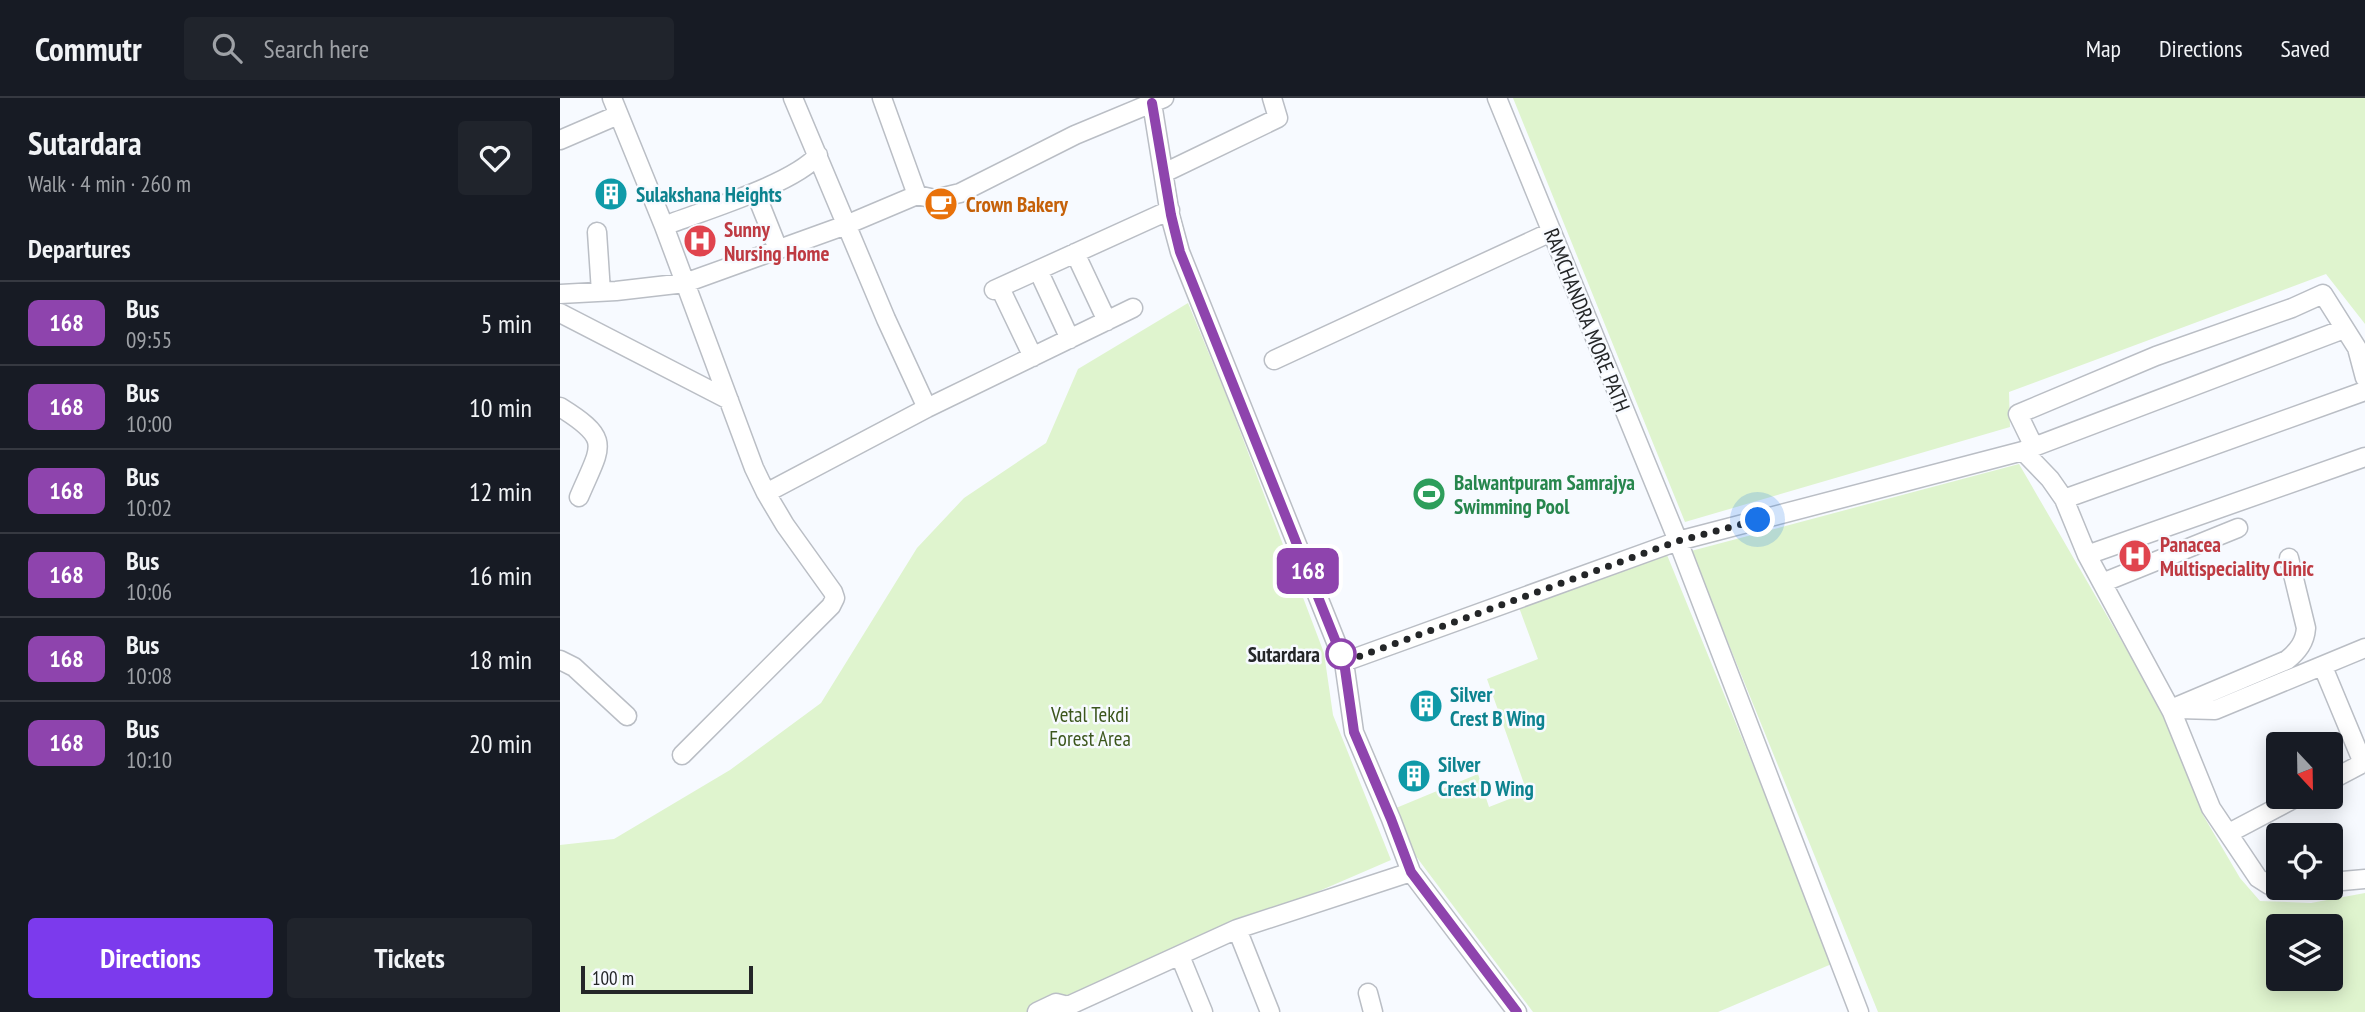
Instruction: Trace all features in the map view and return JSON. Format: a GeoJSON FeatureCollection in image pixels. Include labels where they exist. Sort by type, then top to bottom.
{"type":"FeatureCollection","features":[{"type":"Feature","properties":{"kind":"street"},"geometry":{"type":"LineString","coordinates":[[793,98],[927,408]]}},
{"type":"Feature","properties":{"kind":"street"},"geometry":{"type":"LineString","coordinates":[[882,98],[917,195]]}},
{"type":"Feature","properties":{"kind":"street"},"geometry":{"type":"LineString","coordinates":[[1164,173],[1278,118],[1272,98]]}},
{"type":"Feature","properties":{"kind":"street","name":"RAMCHANDRA MORE PATH"},"geometry":{"type":"LineString","coordinates":[[1497,98],[1678,541],[1859,1012]]}},
{"type":"Feature","properties":{"kind":"street"},"geometry":{"type":"LineString","coordinates":[[560,294],[685,283],[846,225],[917,195],[935,199],[960,193],[1075,135],[1158,100],[1164,173],[1180,252],[1344,662],[1354,732],[1411,872],[1517,1012]]}},
{"type":"Feature","properties":{"kind":"street"},"geometry":{"type":"LineString","coordinates":[[560,140],[615,106],[664,226],[765,493],[833,592],[834,602],[682,755]]}},
{"type":"Feature","properties":{"kind":"street"},"geometry":{"type":"LineString","coordinates":[[664,226],[779,181],[810,165],[818,155]]}},
{"type":"Feature","properties":{"kind":"street"},"geometry":{"type":"LineString","coordinates":[[758,199],[778,249]]}},
{"type":"Feature","properties":{"kind":"street"},"geometry":{"type":"LineString","coordinates":[[1033,357],[997,289],[1170,210]]}},
{"type":"Feature","properties":{"kind":"street"},"geometry":{"type":"LineString","coordinates":[[597,232],[601,292]]}},
{"type":"Feature","properties":{"kind":"street"},"geometry":{"type":"LineString","coordinates":[[1274,360],[1551,232]]}},
{"type":"Feature","properties":{"kind":"street"},"geometry":{"type":"LineString","coordinates":[[1075,253],[1107,321]]}},
{"type":"Feature","properties":{"kind":"street"},"geometry":{"type":"LineString","coordinates":[[1038,270],[1070,339]]}},
{"type":"Feature","properties":{"kind":"street"},"geometry":{"type":"LineString","coordinates":[[2266,883],[2258,878],[2211,808],[2171,709],[2087,555],[2064,499],[2028,449],[2018,414],[2156,356],[2292,308],[2323,294],[2357,348],[2365,378]]}},
{"type":"Feature","properties":{"kind":"street"},"geometry":{"type":"LineString","coordinates":[[765,493],[927,408],[1133,309]]}},
{"type":"Feature","properties":{"kind":"street"},"geometry":{"type":"LineString","coordinates":[[560,313],[729,400]]}},
{"type":"Feature","properties":{"kind":"street"},"geometry":{"type":"LineString","coordinates":[[1344,662],[1678,541],[2028,449],[2344,329]]}},
{"type":"Feature","properties":{"kind":"street"},"geometry":{"type":"LineString","coordinates":[[2064,499],[2365,391]]}},
{"type":"Feature","properties":{"kind":"street"},"geometry":{"type":"LineString","coordinates":[[560,407],[587,424],[595,433],[598,445],[596,457],[579,497]]}},
{"type":"Feature","properties":{"kind":"street"},"geometry":{"type":"LineString","coordinates":[[2087,555],[2365,457]]}},
{"type":"Feature","properties":{"kind":"street"},"geometry":{"type":"LineString","coordinates":[[2102,583],[2238,528]]}},
{"type":"Feature","properties":{"kind":"street"},"geometry":{"type":"LineString","coordinates":[[2171,709],[2287,660],[2299,649],[2306,628],[2289,558]]}},
{"type":"Feature","properties":{"kind":"street"},"geometry":{"type":"LineString","coordinates":[[2171,709],[2215,710],[2365,648]]}},
{"type":"Feature","properties":{"kind":"street"},"geometry":{"type":"LineString","coordinates":[[560,660],[573,667],[628,716]]}},
{"type":"Feature","properties":{"kind":"street"},"geometry":{"type":"LineString","coordinates":[[2323,667],[2364,762],[2343,773]]}},
{"type":"Feature","properties":{"kind":"street"},"geometry":{"type":"LineString","coordinates":[[2228,833],[2274,809]]}},
{"type":"Feature","properties":{"kind":"street"},"geometry":{"type":"LineString","coordinates":[[1037,1012],[1056,1003],[1070,1009],[1237,929],[1411,872]]}},
{"type":"Feature","properties":{"kind":"street"},"geometry":{"type":"LineString","coordinates":[[2343,881],[2365,879]]}},
{"type":"Feature","properties":{"kind":"street"},"geometry":{"type":"LineString","coordinates":[[1237,929],[1270,1012]]}},
{"type":"Feature","properties":{"kind":"street"},"geometry":{"type":"LineString","coordinates":[[1180,956],[1203,1012]]}},
{"type":"Feature","properties":{"kind":"street"},"geometry":{"type":"LineString","coordinates":[[1368,993],[1373,1012]]}},
{"type":"Feature","properties":{"kind":"green space"},"geometry":{"type":"Polygon","coordinates":[[[1513,98],[2365,98],[2365,324],[2326,274],[2009,392],[2010,427],[1685,522],[1513,98]]]}},
{"type":"Feature","properties":{"kind":"green space","name":"Vetal Tekdi Forest Area"},"geometry":{"type":"Polygon","coordinates":[[[1188,303],[1229,402],[1324,653],[1333,715],[1391,860],[1039,1012],[560,1012],[560,845],[614,839],[730,770],[821,703],[917,548],[964,498],[1046,443],[1078,369],[1188,303]]]}},
{"type":"Feature","properties":{"kind":"green space"},"geometry":{"type":"Polygon","coordinates":[[[2019,464],[2164,714],[2203,815],[2240,878],[2260,901],[2311,903],[2343,900],[2343,897],[2365,893],[2365,1012],[1878,1012],[1691,551],[2019,464]]]}},
{"type":"Feature","properties":{"kind":"green space"},"geometry":{"type":"Polygon","coordinates":[[[1665,550],[1834,963],[1718,1012],[1533,1012],[1415,855],[1396,808],[1478,774],[1489,807],[1527,792],[1487,679],[1538,659],[1517,602],[1665,550]]]}},
{"type":"Feature","properties":{"kind":"bus line","name":"168"},"geometry":{"type":"LineString","coordinates":[[1152,103],[1180,252],[1344,662],[1354,732],[1411,872],[1517,1012]]}},
{"type":"Feature","properties":{"kind":"place","name":"Sulakshana Heights"},"geometry":{"type":"Point","coordinates":[611,194]}},
{"type":"Feature","properties":{"kind":"place","name":"Crown Bakery"},"geometry":{"type":"Point","coordinates":[941,204]}},
{"type":"Feature","properties":{"kind":"place","name":"Sunny Nursing Home"},"geometry":{"type":"Point","coordinates":[700,241]}},
{"type":"Feature","properties":{"kind":"place","name":"Balwantpuram Samrajya Swimming Pool"},"geometry":{"type":"Point","coordinates":[1429,494]}},
{"type":"Feature","properties":{"kind":"place","name":"Panacea Multispeciality Clinic"},"geometry":{"type":"Point","coordinates":[2135,556]}},
{"type":"Feature","properties":{"kind":"place","name":"Sutardara"},"geometry":{"type":"Point","coordinates":[1341,654]}},
{"type":"Feature","properties":{"kind":"place","name":"Silver Crest B Wing"},"geometry":{"type":"Point","coordinates":[1426,706]}},
{"type":"Feature","properties":{"kind":"place","name":"Silver Crest D Wing"},"geometry":{"type":"Point","coordinates":[1414,776]}},
{"type":"Feature","properties":{"kind":"route"},"geometry":{"type":"LineString","coordinates":[[1341,654],[1344,662],[1678,541],[1758,520]]}}]}
